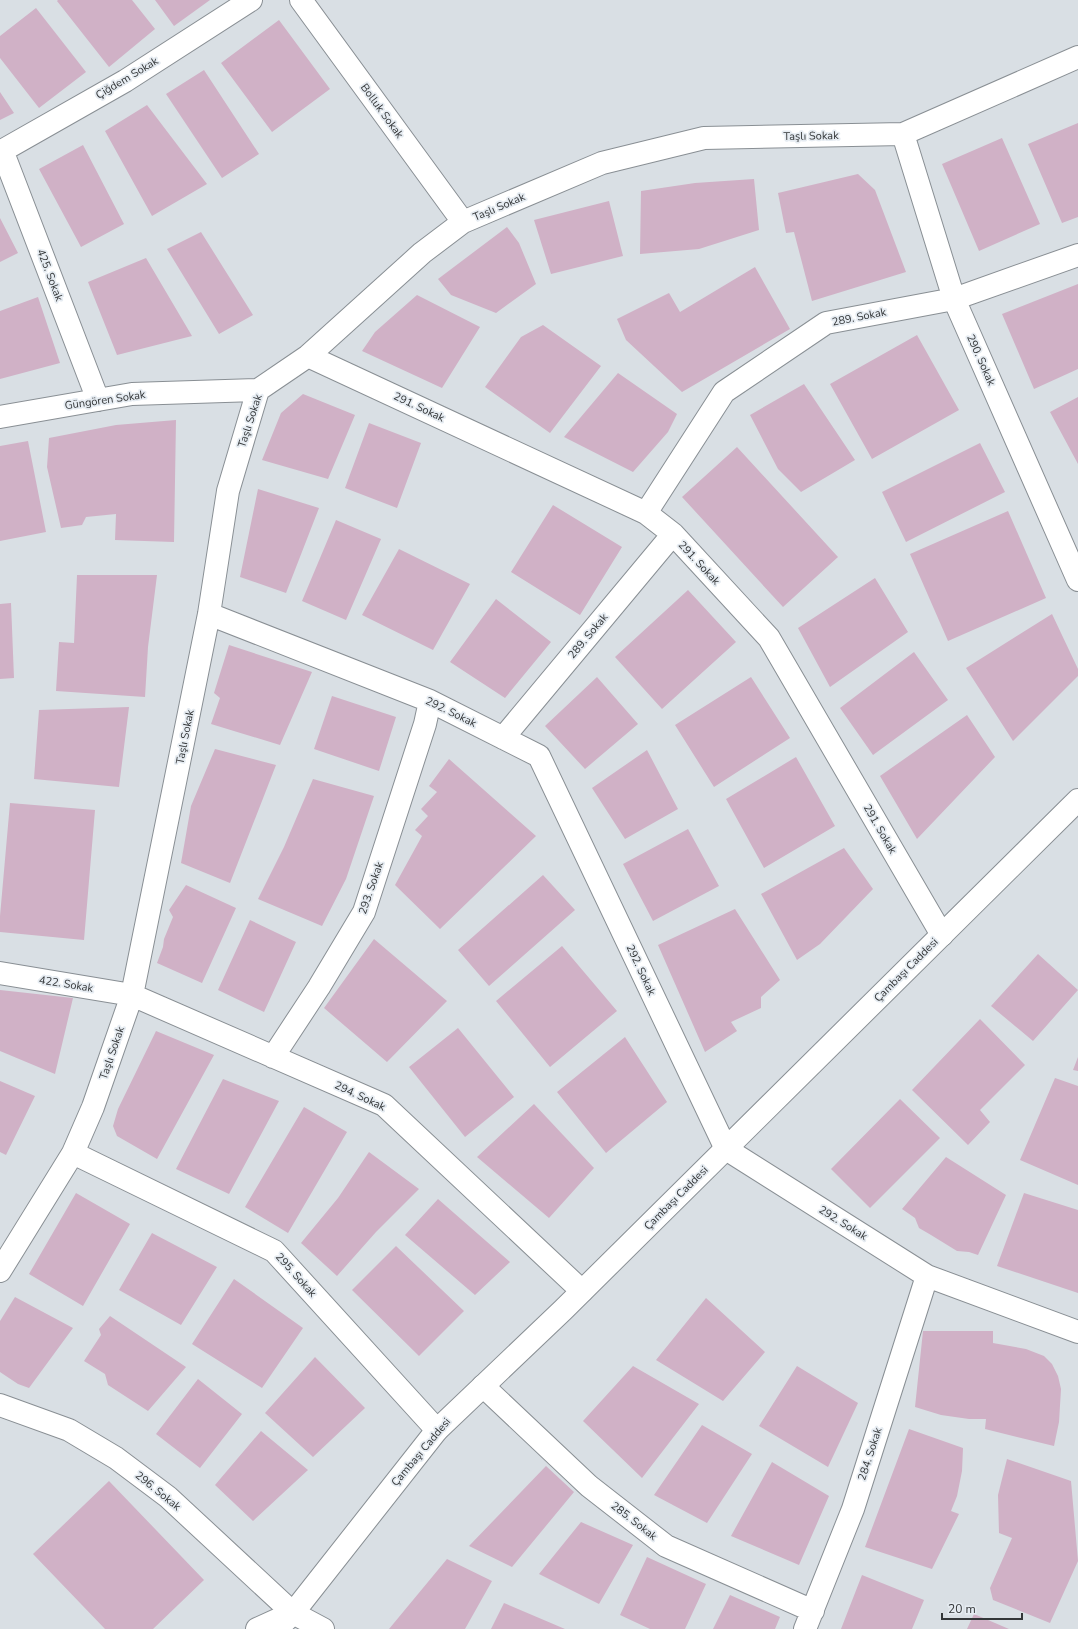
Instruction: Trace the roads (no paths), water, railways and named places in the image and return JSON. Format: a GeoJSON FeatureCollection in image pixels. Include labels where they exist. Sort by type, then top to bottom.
{"type":"FeatureCollection","features":[{"type":"Feature","properties":{"kind":"street","name":"Çiğdem Sokak"},"geometry":{"type":"LineString","coordinates":[[1,151],[125,81],[252,0]]}},
{"type":"Feature","properties":{"kind":"street","name":"Bolluk Sokak"},"geometry":{"type":"LineString","coordinates":[[301,0],[463,222]]}},
{"type":"Feature","properties":{"kind":"street","name":"Taşlı Sokak"},"geometry":{"type":"LineString","coordinates":[[0,1271],[73,1153],[93,1107],[132,995],[210,614],[228,491],[258,390],[308,356],[422,253],[463,222],[602,163],[704,138],[903,134],[1078,57]]}},
{"type":"Feature","properties":{"kind":"street","name":"290. Sokak"},"geometry":{"type":"LineString","coordinates":[[903,134],[954,299],[1078,580]]}},
{"type":"Feature","properties":{"kind":"street","name":"425. Sokak"},"geometry":{"type":"LineString","coordinates":[[1,151],[98,400]]}},
{"type":"Feature","properties":{"kind":"street","name":"289. Sokak"},"geometry":{"type":"LineString","coordinates":[[646,513],[724,392],[826,324],[954,299],[1078,255]]}},
{"type":"Feature","properties":{"kind":"street","name":"291. Sokak"},"geometry":{"type":"LineString","coordinates":[[308,356],[646,513],[673,534],[769,638],[942,934]]}},
{"type":"Feature","properties":{"kind":"street","name":"Güngören Sokak"},"geometry":{"type":"LineString","coordinates":[[0,418],[132,394],[258,390]]}},
{"type":"Feature","properties":{"kind":"street","name":"289. Sokak"},"geometry":{"type":"LineString","coordinates":[[503,738],[673,534]]}},
{"type":"Feature","properties":{"kind":"street","name":"292. Sokak"},"geometry":{"type":"LineString","coordinates":[[210,614],[430,701],[539,756],[726,1149],[927,1276],[1078,1332]]}},
{"type":"Feature","properties":{"kind":"street","name":"293. Sokak"},"geometry":{"type":"LineString","coordinates":[[273,1057],[319,987],[364,912],[425,724],[430,701]]}},
{"type":"Feature","properties":{"kind":"street","name":"Çambaşı Caddesi"},"geometry":{"type":"LineString","coordinates":[[277,1629],[293,1613],[437,1430],[582,1291],[1078,800]]}},
{"type":"Feature","properties":{"kind":"street","name":"422. Sokak"},"geometry":{"type":"LineString","coordinates":[[0,973],[132,995]]}},
{"type":"Feature","properties":{"kind":"street","name":"294. Sokak"},"geometry":{"type":"LineString","coordinates":[[132,995],[384,1105],[582,1291]]}},
{"type":"Feature","properties":{"kind":"street","name":"295. Sokak"},"geometry":{"type":"LineString","coordinates":[[73,1153],[274,1251],[437,1430]]}},
{"type":"Feature","properties":{"kind":"street","name":"284. Sokak"},"geometry":{"type":"LineString","coordinates":[[809,1620],[853,1509],[927,1276]]}},
{"type":"Feature","properties":{"kind":"street","name":"285. Sokak"},"geometry":{"type":"LineString","coordinates":[[483,1386],[589,1486],[666,1546],[809,1620]]}},
{"type":"Feature","properties":{"kind":"street","name":"296. Sokak"},"geometry":{"type":"LineString","coordinates":[[0,1404],[68,1430],[116,1458],[168,1497],[293,1613],[323,1629]]}},
{"type":"Feature","properties":{"kind":"street","name":"Çambaşı Caddesi"},"geometry":{"type":"LineString","coordinates":[[257,1629],[293,1613]]}}]}
